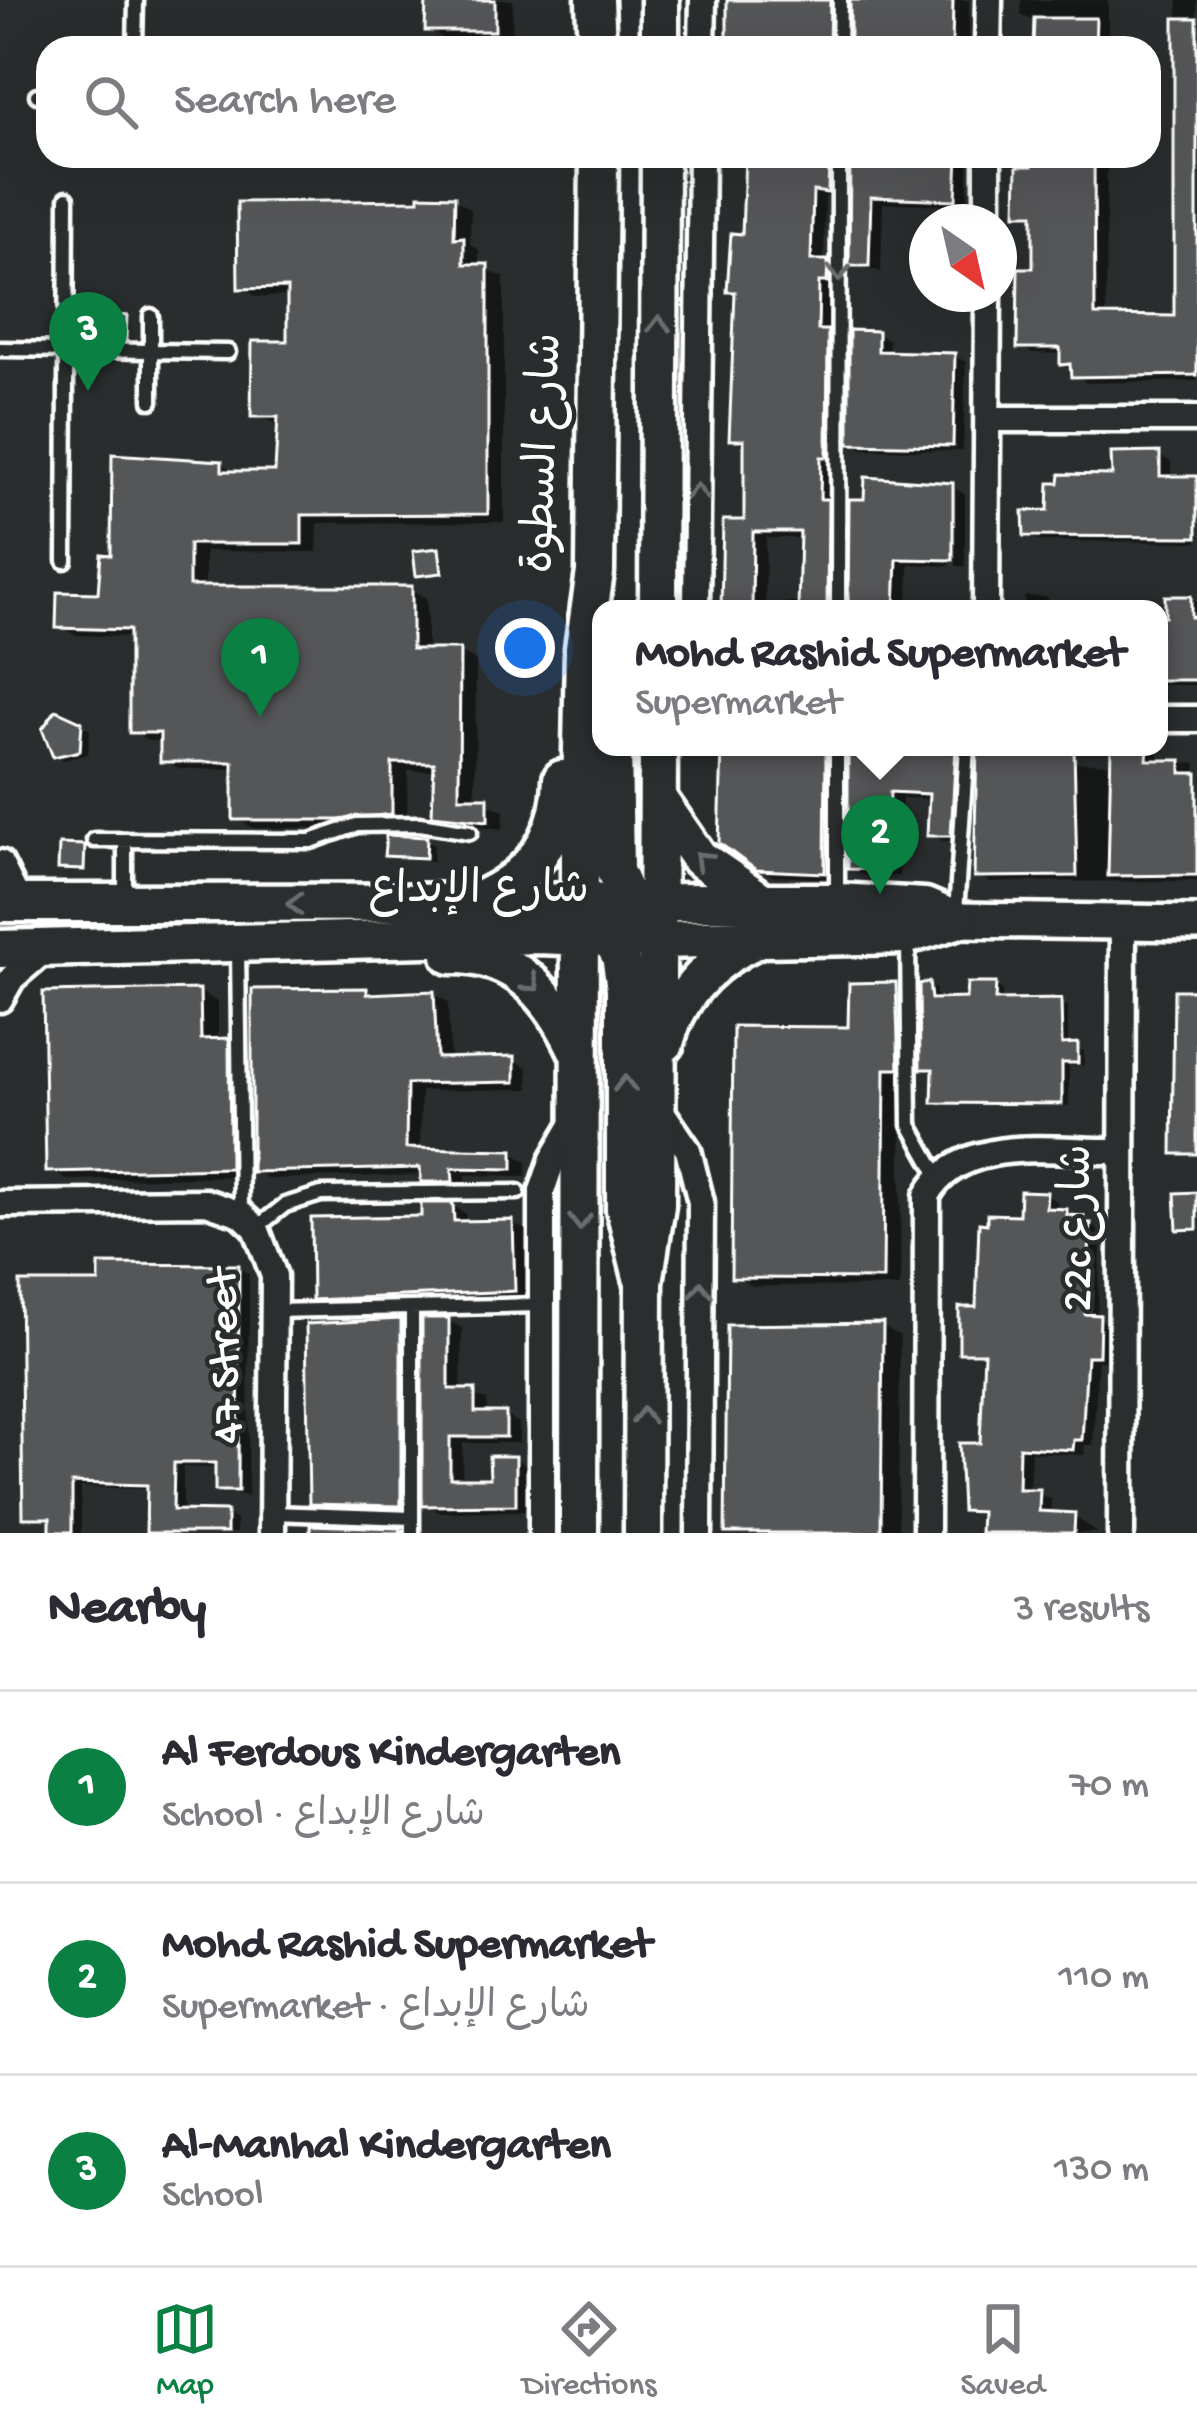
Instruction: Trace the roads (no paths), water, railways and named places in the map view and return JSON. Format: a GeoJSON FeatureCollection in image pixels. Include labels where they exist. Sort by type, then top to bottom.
{"type":"FeatureCollection","features":[{"type":"Feature","properties":{"kind":"main road"},"geometry":{"type":"LineString","coordinates":[[595,0],[596,36]]}},
{"type":"Feature","properties":{"kind":"main road"},"geometry":{"type":"LineString","coordinates":[[660,0],[660,36]]}},
{"type":"Feature","properties":{"kind":"main road"},"geometry":{"type":"LineString","coordinates":[[663,36],[676,0]]}},
{"type":"Feature","properties":{"kind":"main road","name":"شارع السطوة"},"geometry":{"type":"LineString","coordinates":[[579,1533],[581,1058],[592,926],[584,635],[595,572],[598,168]]}},
{"type":"Feature","properties":{"kind":"main road"},"geometry":{"type":"LineString","coordinates":[[658,600],[660,168]]}},
{"type":"Feature","properties":{"kind":"main road"},"geometry":{"type":"LineString","coordinates":[[595,572],[598,600]]}},
{"type":"Feature","properties":{"kind":"main road"},"geometry":{"type":"LineString","coordinates":[[472,903],[520,877],[555,830],[562,802],[565,644],[595,572]]}},
{"type":"Feature","properties":{"kind":"main road"},"geometry":{"type":"LineString","coordinates":[[614,756],[615,871],[642,902],[656,940],[656,1205],[644,1282],[643,1533]]}},
{"type":"Feature","properties":{"kind":"main road"},"geometry":{"type":"LineString","coordinates":[[642,902],[658,799],[658,756]]}},
{"type":"Feature","properties":{"kind":"main road"},"geometry":{"type":"LineString","coordinates":[[656,1092],[669,1028],[689,992],[764,919],[699,858],[658,799]]}},
{"type":"Feature","properties":{"kind":"main road","name":"شارع الإبداع"},"geometry":{"type":"LineString","coordinates":[[0,949],[343,941],[592,926],[642,902],[908,935],[956,920]]}},
{"type":"Feature","properties":{"kind":"main road","name":"شارع الإبداع"},"geometry":{"type":"LineString","coordinates":[[7,909],[472,903],[656,940],[837,902],[925,907],[956,920]]}},
{"type":"Feature","properties":{"kind":"main road"},"geometry":{"type":"LineString","coordinates":[[592,926],[625,989],[625,1209],[644,1282]]}},
{"type":"Feature","properties":{"kind":"main road"},"geometry":{"type":"LineString","coordinates":[[343,941],[376,955],[467,955],[517,970],[554,1005],[581,1058]]}},
{"type":"Feature","properties":{"kind":"street"},"geometry":{"type":"LineString","coordinates":[[702,36],[703,0]]}},
{"type":"Feature","properties":{"kind":"street"},"geometry":{"type":"LineString","coordinates":[[988,0],[988,36]]}},
{"type":"Feature","properties":{"kind":"street"},"geometry":{"type":"LineString","coordinates":[[696,600],[701,168]]}},
{"type":"Feature","properties":{"kind":"street"},"geometry":{"type":"LineString","coordinates":[[988,168],[988,204]]}},
{"type":"Feature","properties":{"kind":"street"},"geometry":{"type":"LineString","coordinates":[[986,600],[988,312]]}},
{"type":"Feature","properties":{"kind":"street"},"geometry":{"type":"LineString","coordinates":[[988,419],[1197,419]]}},
{"type":"Feature","properties":{"kind":"street"},"geometry":{"type":"LineString","coordinates":[[0,863],[7,909]]}},
{"type":"Feature","properties":{"kind":"street","name":"شارع الإبداع"},"geometry":{"type":"LineString","coordinates":[[956,920],[1197,923]]}},
{"type":"Feature","properties":{"kind":"street","name":"22c شارع"},"geometry":{"type":"LineString","coordinates":[[1121,1533],[1123,922]]}},
{"type":"Feature","properties":{"kind":"street"},"geometry":{"type":"LineString","coordinates":[[0,998],[12,978],[46,949]]}},
{"type":"Feature","properties":{"kind":"street"},"geometry":{"type":"LineString","coordinates":[[656,1092],[688,1150],[701,1202],[699,1533]]}},
{"type":"Feature","properties":{"kind":"street","name":"شارع السطوة"},"geometry":{"type":"LineString","coordinates":[[542,1533],[542,1191],[553,1159],[580,1113]]}},
{"type":"Feature","properties":{"kind":"street"},"geometry":{"type":"LineString","coordinates":[[926,1533],[925,1218],[938,1175],[975,1154],[1122,1151]]}},
{"type":"Feature","properties":{"kind":"street","name":"47 Street"},"geometry":{"type":"LineString","coordinates":[[0,1204],[206,1202],[249,1221],[272,1259],[272,1523]]}},
{"type":"Feature","properties":{"kind":"lane"},"geometry":{"type":"LineString","coordinates":[[135,36],[136,0]]}},
{"type":"Feature","properties":{"kind":"lane"},"geometry":{"type":"LineString","coordinates":[[839,36],[840,0]]}},
{"type":"Feature","properties":{"kind":"lane"},"geometry":{"type":"LineString","coordinates":[[838,600],[839,168]]}},
{"type":"Feature","properties":{"kind":"lane"},"geometry":{"type":"LineString","coordinates":[[65,561],[67,198]]}},
{"type":"Feature","properties":{"kind":"lane"},"geometry":{"type":"LineString","coordinates":[[151,316],[151,401]]}},
{"type":"Feature","properties":{"kind":"lane"},"geometry":{"type":"LineString","coordinates":[[0,349],[228,352]]}},
{"type":"Feature","properties":{"kind":"lane"},"geometry":{"type":"LineString","coordinates":[[837,756],[837,902]]}},
{"type":"Feature","properties":{"kind":"lane"},"geometry":{"type":"LineString","coordinates":[[956,920],[966,756]]}},
{"type":"Feature","properties":{"kind":"lane"},"geometry":{"type":"LineString","coordinates":[[94,840],[311,841],[351,827],[378,825],[470,832]]}},
{"type":"Feature","properties":{"kind":"lane"},"geometry":{"type":"LineString","coordinates":[[125,840],[125,904]]}},
{"type":"Feature","properties":{"kind":"lane"},"geometry":{"type":"LineString","coordinates":[[908,935],[910,1125],[938,1175]]}},
{"type":"Feature","properties":{"kind":"lane"},"geometry":{"type":"LineString","coordinates":[[238,945],[249,1221],[321,1193],[518,1192]]}},
{"type":"Feature","properties":{"kind":"lane"},"geometry":{"type":"LineString","coordinates":[[274,1311],[543,1305]]}},
{"type":"Feature","properties":{"kind":"lane"},"geometry":{"type":"LineString","coordinates":[[412,1308],[412,1533]]}},
{"type":"Feature","properties":{"kind":"lane"},"geometry":{"type":"LineString","coordinates":[[272,1523],[412,1518]]}},
{"type":"Feature","properties":{"kind":"place","name":"Al-Manhal Kindergarten"},"geometry":{"type":"Point","coordinates":[88,391]}},
{"type":"Feature","properties":{"kind":"place","name":"Al Ferdous Kindergarten"},"geometry":{"type":"Point","coordinates":[260,717]}},
{"type":"Feature","properties":{"kind":"place","name":"Mohd Rashid Supermarket"},"geometry":{"type":"Point","coordinates":[880,894]}}]}
